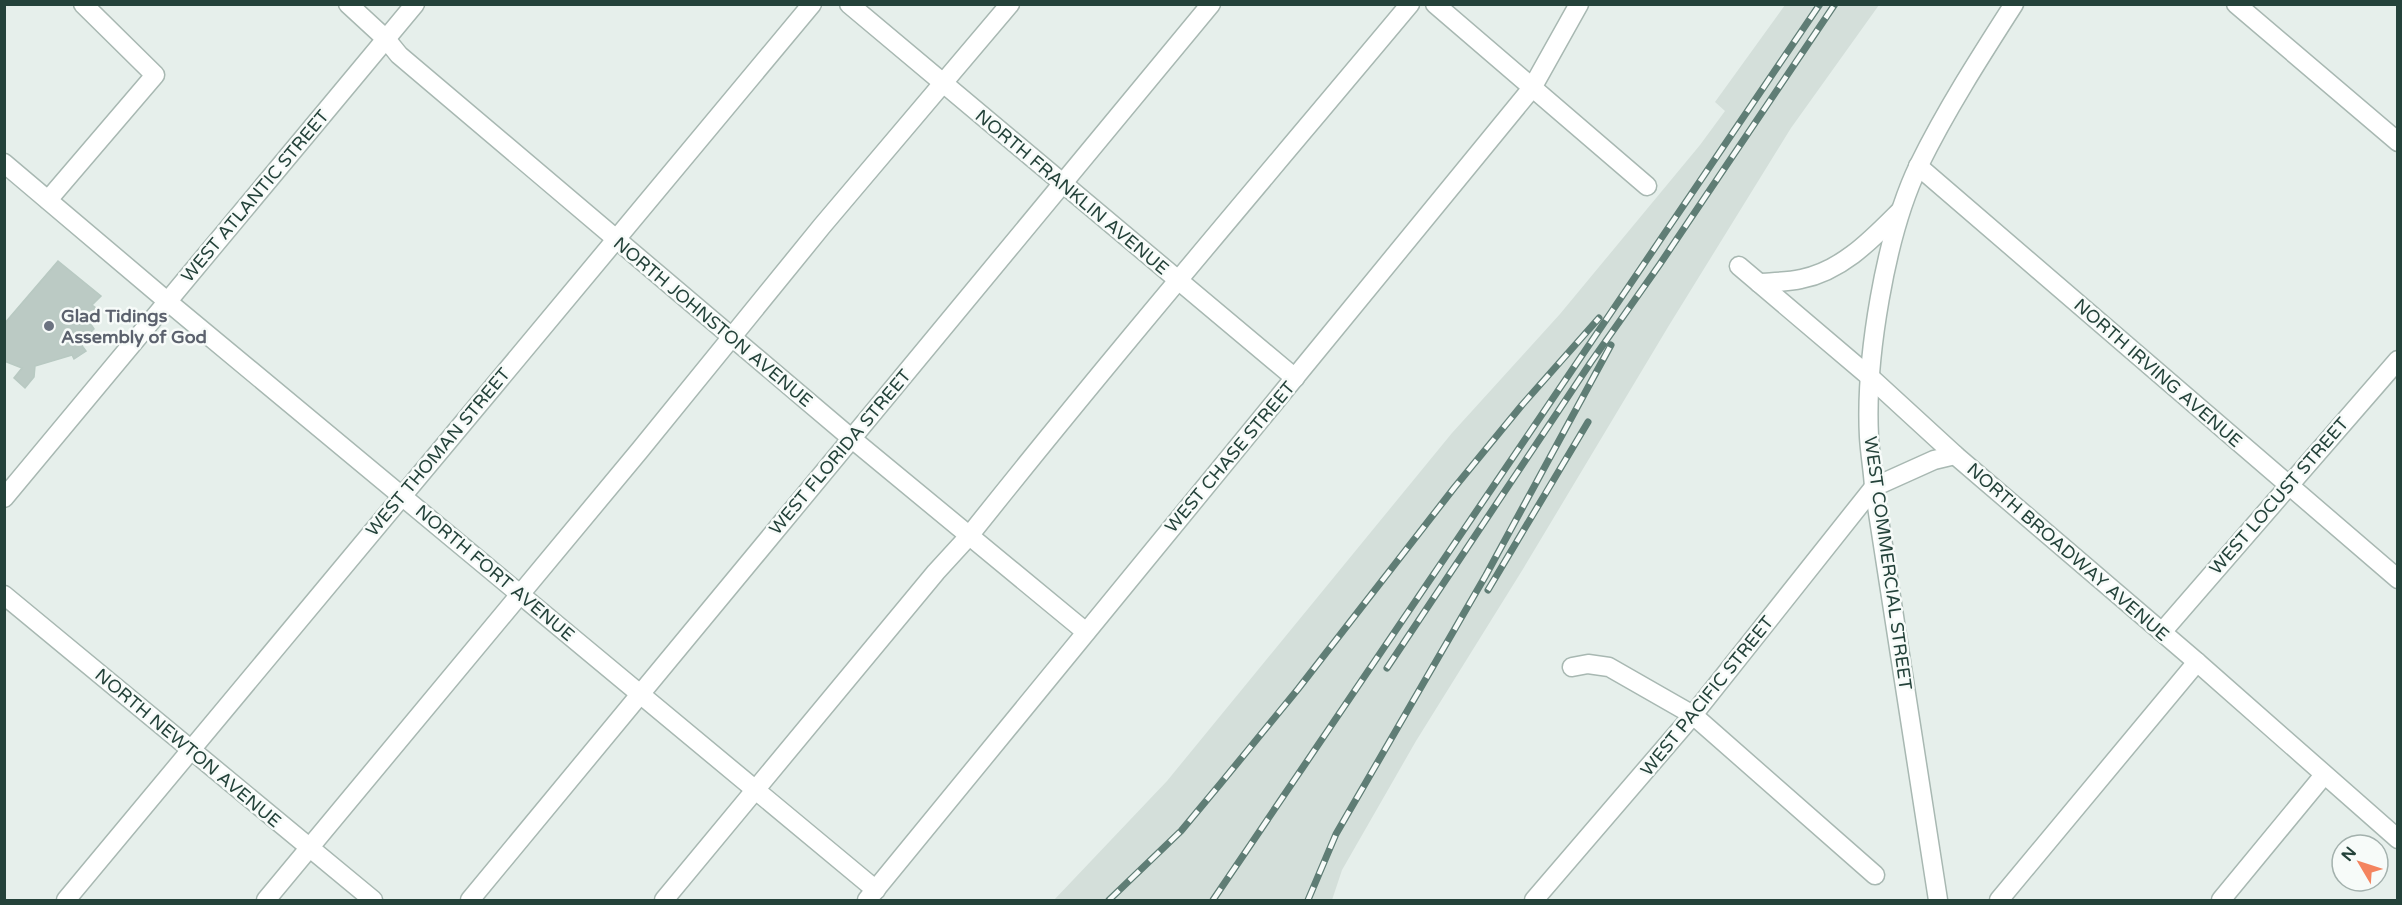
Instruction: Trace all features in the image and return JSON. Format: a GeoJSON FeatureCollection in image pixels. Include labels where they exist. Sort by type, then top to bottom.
{"type":"FeatureCollection","features":[{"type":"Feature","properties":{"kind":"street"},"geometry":{"type":"LineString","coordinates":[[48,200],[155,75],[83,4]]}},
{"type":"Feature","properties":{"kind":"street","name":"NORTH JOHNSTON AVENUE"},"geometry":{"type":"LineString","coordinates":[[348,4],[387,39],[399,55],[616,240],[1086,632]]}},
{"type":"Feature","properties":{"kind":"street","name":"WEST ATLANTIC STREET"},"geometry":{"type":"LineString","coordinates":[[4,498],[415,4]]}},
{"type":"Feature","properties":{"kind":"street","name":"WEST THOMAN STREET"},"geometry":{"type":"LineString","coordinates":[[66,900],[812,4]]}},
{"type":"Feature","properties":{"kind":"street","name":"NORTH FRANKLIN AVENUE"},"geometry":{"type":"LineString","coordinates":[[849,4],[1295,378]]}},
{"type":"Feature","properties":{"kind":"street"},"geometry":{"type":"LineString","coordinates":[[266,900],[731,337],[1010,4]]}},
{"type":"Feature","properties":{"kind":"street","name":"WEST FLORIDA STREET"},"geometry":{"type":"LineString","coordinates":[[470,900],[1211,4]]}},
{"type":"Feature","properties":{"kind":"street"},"geometry":{"type":"LineString","coordinates":[[664,900],[936,572],[969,536],[1177,280],[1410,4]]}},
{"type":"Feature","properties":{"kind":"street"},"geometry":{"type":"LineString","coordinates":[[1435,4],[1647,186]]}},
{"type":"Feature","properties":{"kind":"street","name":"WEST CHASE STREET"},"geometry":{"type":"LineString","coordinates":[[871,895],[1532,88],[1579,4]]}},
{"type":"Feature","properties":{"kind":"street","name":"WEST COMMERCIAL STREET"},"geometry":{"type":"LineString","coordinates":[[1938,900],[1874,487],[1869,435],[1875,328],[1891,248],[1918,166],[1972,69],[2014,4]]}},
{"type":"Feature","properties":{"kind":"street"},"geometry":{"type":"LineString","coordinates":[[2236,4],[2397,142]]}},
{"type":"Feature","properties":{"kind":"street","name":"NORTH FORT AVENUE"},"geometry":{"type":"LineString","coordinates":[[4,163],[756,790],[871,895]]}},
{"type":"Feature","properties":{"kind":"street","name":"NORTH IRVING AVENUE"},"geometry":{"type":"LineString","coordinates":[[1918,166],[2397,579]]}},
{"type":"Feature","properties":{"kind":"street"},"geometry":{"type":"LineString","coordinates":[[1759,283],[1802,279],[1837,265],[1868,243],[1902,209]]}},
{"type":"Feature","properties":{"kind":"street","name":"NORTH BROADWAY AVENUE"},"geometry":{"type":"LineString","coordinates":[[1738,266],[1871,378],[1955,455],[2197,662],[2397,839]]}},
{"type":"Feature","properties":{"kind":"street","name":"WEST LOCUST STREET"},"geometry":{"type":"LineString","coordinates":[[2162,632],[2397,360]]}},
{"type":"Feature","properties":{"kind":"street"},"geometry":{"type":"LineString","coordinates":[[1874,487],[1934,460],[1955,455]]}},
{"type":"Feature","properties":{"kind":"street","name":"WEST PACIFIC STREET"},"geometry":{"type":"LineString","coordinates":[[1534,900],[1693,715],[1874,487]]}},
{"type":"Feature","properties":{"kind":"street","name":"NORTH NEWTON AVENUE"},"geometry":{"type":"LineString","coordinates":[[4,595],[191,752],[373,900]]}},
{"type":"Feature","properties":{"kind":"street"},"geometry":{"type":"LineString","coordinates":[[1999,900],[2197,662]]}},
{"type":"Feature","properties":{"kind":"street"},"geometry":{"type":"LineString","coordinates":[[1572,667],[1588,664],[1609,667],[1693,715],[1875,875]]}},
{"type":"Feature","properties":{"kind":"street"},"geometry":{"type":"LineString","coordinates":[[2221,900],[2324,775]]}},
{"type":"Feature","properties":{"kind":"shaded area"},"geometry":{"type":"Polygon","coordinates":[[[1785,5],[1879,5],[1791,128],[1668,327],[1523,569],[1416,741],[1342,870],[1332,900],[1054,900],[1167,781],[1452,433],[1560,314],[1700,145],[1725,111],[1715,102],[1785,5]]]}},
{"type":"Feature","properties":{"kind":"building","name":"Glad Tidings Assembly of God"},"geometry":{"type":"Polygon","coordinates":[[[58,261],[101,296],[92,305],[100,311],[90,323],[94,329],[80,343],[86,351],[74,359],[72,355],[35,366],[34,377],[25,388],[14,378],[22,368],[4,361],[4,324],[58,261]]]}},
{"type":"Feature","properties":{"kind":"railway"},"geometry":{"type":"LineString","coordinates":[[1213,900],[1820,4]]}},
{"type":"Feature","properties":{"kind":"railway"},"geometry":{"type":"LineString","coordinates":[[1387,668],[1591,362],[1660,264],[1835,4]]}},
{"type":"Feature","properties":{"kind":"railway"},"geometry":{"type":"LineString","coordinates":[[1109,900],[1181,831],[1298,689],[1454,488],[1522,405],[1599,318]]}},
{"type":"Feature","properties":{"kind":"railway"},"geometry":{"type":"LineString","coordinates":[[1308,900],[1336,834],[1486,575],[1611,345]]}},
{"type":"Feature","properties":{"kind":"railway"},"geometry":{"type":"LineString","coordinates":[[1488,590],[1588,422]]}},
{"type":"Feature","properties":{"kind":"place","name":"Glad Tidings Assembly of God"},"geometry":{"type":"Point","coordinates":[49,326]}}]}
